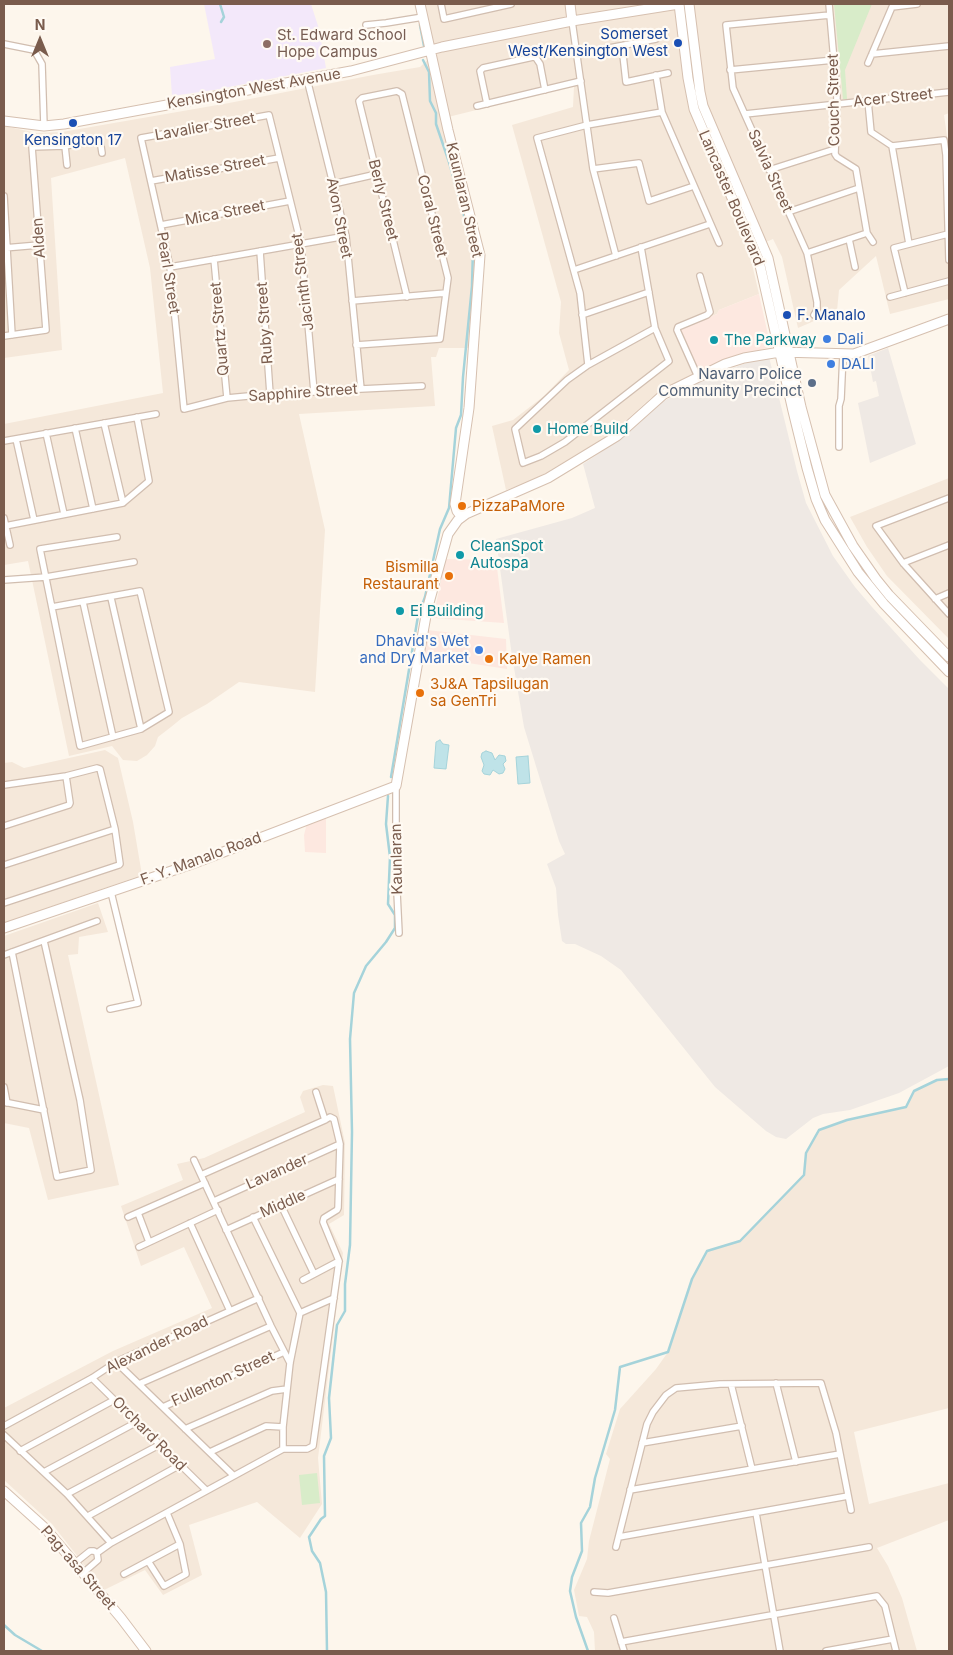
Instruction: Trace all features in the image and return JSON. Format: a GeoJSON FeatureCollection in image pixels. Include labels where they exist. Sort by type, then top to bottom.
{"type":"FeatureCollection","features":[{"type":"Feature","properties":{"kind":"street","name":"Kaunlaran Street"},"geometry":{"type":"LineString","coordinates":[[420,4],[454,157],[480,255],[469,408],[455,504],[456,511],[462,517]]}},
{"type":"Feature","properties":{"kind":"street"},"geometry":{"type":"LineString","coordinates":[[441,4],[444,19],[511,4]]}},
{"type":"Feature","properties":{"kind":"street"},"geometry":{"type":"LineString","coordinates":[[570,4],[592,169],[616,256]]}},
{"type":"Feature","properties":{"kind":"street","name":"Kensington West Avenue"},"geometry":{"type":"LineString","coordinates":[[4,121],[44,126],[64,124],[369,67],[429,50],[572,22],[679,4]]}},
{"type":"Feature","properties":{"kind":"street","name":"Lancaster Boulevard"},"geometry":{"type":"LineString","coordinates":[[679,4],[688,78],[694,109],[759,261],[811,485],[825,520],[845,552],[875,593],[949,672]]}},
{"type":"Feature","properties":{"kind":"street","name":"Lancaster Boulevard"},"geometry":{"type":"LineString","coordinates":[[689,4],[703,106],[768,258],[801,406],[825,495],[853,546],[876,579],[949,657]]}},
{"type":"Feature","properties":{"kind":"street","name":"Couch Street"},"geometry":{"type":"LineString","coordinates":[[829,4],[838,103],[835,154],[856,169],[867,233],[874,242]]}},
{"type":"Feature","properties":{"kind":"street"},"geometry":{"type":"LineString","coordinates":[[868,63],[892,6],[916,4]]}},
{"type":"Feature","properties":{"kind":"street","name":"Salvia Street"},"geometry":{"type":"LineString","coordinates":[[814,316],[817,310],[817,302],[807,253],[733,88],[726,25],[830,15]]}},
{"type":"Feature","properties":{"kind":"street"},"geometry":{"type":"LineString","coordinates":[[366,25],[423,17]]}},
{"type":"Feature","properties":{"kind":"street"},"geometry":{"type":"LineString","coordinates":[[604,49],[656,40]]}},
{"type":"Feature","properties":{"kind":"street"},"geometry":{"type":"LineString","coordinates":[[4,44],[34,50],[42,64],[44,126]]}},
{"type":"Feature","properties":{"kind":"street"},"geometry":{"type":"LineString","coordinates":[[622,46],[626,82],[668,73]]}},
{"type":"Feature","properties":{"kind":"street"},"geometry":{"type":"LineString","coordinates":[[872,54],[949,46]]}},
{"type":"Feature","properties":{"kind":"street"},"geometry":{"type":"LineString","coordinates":[[487,104],[480,71],[483,68],[533,57],[536,58],[540,64],[546,90]]}},
{"type":"Feature","properties":{"kind":"street"},"geometry":{"type":"LineString","coordinates":[[730,70],[834,60]]}},
{"type":"Feature","properties":{"kind":"street"},"geometry":{"type":"LineString","coordinates":[[656,75],[662,112],[719,243]]}},
{"type":"Feature","properties":{"kind":"street","name":"Avon Street"},"geometry":{"type":"LineString","coordinates":[[307,79],[346,236],[360,389]]}},
{"type":"Feature","properties":{"kind":"street"},"geometry":{"type":"LineString","coordinates":[[477,106],[581,81]]}},
{"type":"Feature","properties":{"kind":"street","name":"Coral Street"},"geometry":{"type":"LineString","coordinates":[[356,345],[440,339],[448,278],[402,94],[396,91],[362,98],[359,101],[360,104]]}},
{"type":"Feature","properties":{"kind":"street","name":"Acer Street"},"geometry":{"type":"LineString","coordinates":[[744,114],[949,92]]}},
{"type":"Feature","properties":{"kind":"street"},"geometry":{"type":"LineString","coordinates":[[868,101],[871,132],[892,146],[944,140],[949,260]]}},
{"type":"Feature","properties":{"kind":"street","name":"Berly Street"},"geometry":{"type":"LineString","coordinates":[[360,104],[406,297]]}},
{"type":"Feature","properties":{"kind":"street"},"geometry":{"type":"LineString","coordinates":[[588,366],[580,293],[537,138],[587,125],[662,112]]}},
{"type":"Feature","properties":{"kind":"street","name":"Lavalier Street"},"geometry":{"type":"LineString","coordinates":[[141,138],[269,116]]}},
{"type":"Feature","properties":{"kind":"street","name":"Jacinth Street"},"geometry":{"type":"LineString","coordinates":[[269,116],[300,244],[314,392]]}},
{"type":"Feature","properties":{"kind":"street","name":"Pearl Street"},"geometry":{"type":"LineString","coordinates":[[141,138],[170,267],[184,409]]}},
{"type":"Feature","properties":{"kind":"street"},"geometry":{"type":"LineString","coordinates":[[67,165],[64,146],[100,140],[102,153]]}},
{"type":"Feature","properties":{"kind":"street","name":"Alden"},"geometry":{"type":"LineString","coordinates":[[12,335],[46,330],[32,147],[64,146]]}},
{"type":"Feature","properties":{"kind":"street"},"geometry":{"type":"LineString","coordinates":[[892,146],[909,244]]}},
{"type":"Feature","properties":{"kind":"street"},"geometry":{"type":"LineString","coordinates":[[769,170],[835,149]]}},
{"type":"Feature","properties":{"kind":"street","name":"Matisse Street"},"geometry":{"type":"LineString","coordinates":[[151,181],[279,158]]}},
{"type":"Feature","properties":{"kind":"street"},"geometry":{"type":"LineString","coordinates":[[592,169],[639,163],[649,201],[694,186]]}},
{"type":"Feature","properties":{"kind":"street"},"geometry":{"type":"LineString","coordinates":[[333,184],[377,174]]}},
{"type":"Feature","properties":{"kind":"street"},"geometry":{"type":"LineString","coordinates":[[788,212],[859,188]]}},
{"type":"Feature","properties":{"kind":"street"},"geometry":{"type":"LineString","coordinates":[[4,196],[5,248],[12,335],[4,336]]}},
{"type":"Feature","properties":{"kind":"street","name":"Mica Street"},"geometry":{"type":"LineString","coordinates":[[160,225],[290,201]]}},
{"type":"Feature","properties":{"kind":"street"},"geometry":{"type":"LineString","coordinates":[[574,270],[710,224]]}},
{"type":"Feature","properties":{"kind":"street"},"geometry":{"type":"LineString","coordinates":[[807,253],[867,233]]}},
{"type":"Feature","properties":{"kind":"street"},"geometry":{"type":"LineString","coordinates":[[905,293],[894,248],[948,234]]}},
{"type":"Feature","properties":{"kind":"street"},"geometry":{"type":"LineString","coordinates":[[170,267],[346,236]]}},
{"type":"Feature","properties":{"kind":"street"},"geometry":{"type":"LineString","coordinates":[[849,239],[856,267]]}},
{"type":"Feature","properties":{"kind":"street"},"geometry":{"type":"LineString","coordinates":[[5,248],[40,245]]}},
{"type":"Feature","properties":{"kind":"street"},"geometry":{"type":"LineString","coordinates":[[641,247],[655,328],[669,361],[565,442],[541,456],[523,463],[515,429],[567,380],[655,328]]}},
{"type":"Feature","properties":{"kind":"street","name":"Ruby Street"},"geometry":{"type":"LineString","coordinates":[[260,251],[270,394]]}},
{"type":"Feature","properties":{"kind":"street","name":"Quartz Street"},"geometry":{"type":"LineString","coordinates":[[214,259],[227,398]]}},
{"type":"Feature","properties":{"kind":"street"},"geometry":{"type":"LineString","coordinates":[[698,377],[677,330],[678,327],[710,312],[700,276]]}},
{"type":"Feature","properties":{"kind":"street"},"geometry":{"type":"LineString","coordinates":[[890,297],[949,281]]}},
{"type":"Feature","properties":{"kind":"street"},"geometry":{"type":"LineString","coordinates":[[582,315],[649,292]]}},
{"type":"Feature","properties":{"kind":"street"},"geometry":{"type":"LineString","coordinates":[[352,301],[446,293]]}},
{"type":"Feature","properties":{"kind":"street"},"geometry":{"type":"LineString","coordinates":[[396,786],[427,610],[448,534],[452,526],[462,517],[474,509],[539,483],[567,467],[617,436],[664,394],[725,364],[744,358],[789,351],[843,354],[862,352],[949,319]]}},
{"type":"Feature","properties":{"kind":"street"},"geometry":{"type":"LineString","coordinates":[[839,447],[839,406],[843,354]]}},
{"type":"Feature","properties":{"kind":"street","name":"Sapphire Street"},"geometry":{"type":"LineString","coordinates":[[184,409],[227,398],[422,386]]}},
{"type":"Feature","properties":{"kind":"street"},"geometry":{"type":"LineString","coordinates":[[4,441],[156,414]]}},
{"type":"Feature","properties":{"kind":"street"},"geometry":{"type":"LineString","coordinates":[[5,526],[123,503],[149,481],[137,417]]}},
{"type":"Feature","properties":{"kind":"street"},"geometry":{"type":"LineString","coordinates":[[104,423],[123,503]]}},
{"type":"Feature","properties":{"kind":"street"},"geometry":{"type":"LineString","coordinates":[[76,428],[93,508]]}},
{"type":"Feature","properties":{"kind":"street"},"geometry":{"type":"LineString","coordinates":[[46,433],[64,514]]}},
{"type":"Feature","properties":{"kind":"street"},"geometry":{"type":"LineString","coordinates":[[16,439],[34,520]]}},
{"type":"Feature","properties":{"kind":"street"},"geometry":{"type":"LineString","coordinates":[[949,498],[876,526],[903,563],[949,614]]}},
{"type":"Feature","properties":{"kind":"street"},"geometry":{"type":"LineString","coordinates":[[4,518],[10,545]]}},
{"type":"Feature","properties":{"kind":"street"},"geometry":{"type":"LineString","coordinates":[[52,607],[111,598],[140,591],[168,712],[141,729],[80,746],[40,549],[117,537]]}},
{"type":"Feature","properties":{"kind":"street"},"geometry":{"type":"LineString","coordinates":[[903,563],[949,545]]}},
{"type":"Feature","properties":{"kind":"street"},"geometry":{"type":"LineString","coordinates":[[4,580],[46,577],[134,562]]}},
{"type":"Feature","properties":{"kind":"street"},"geometry":{"type":"LineString","coordinates":[[935,598],[949,593]]}},
{"type":"Feature","properties":{"kind":"street"},"geometry":{"type":"LineString","coordinates":[[111,598],[141,729]]}},
{"type":"Feature","properties":{"kind":"street"},"geometry":{"type":"LineString","coordinates":[[83,602],[113,737]]}},
{"type":"Feature","properties":{"kind":"street"},"geometry":{"type":"LineString","coordinates":[[4,785],[66,776],[98,768],[101,772],[115,829],[119,865],[4,903]]}},
{"type":"Feature","properties":{"kind":"street"},"geometry":{"type":"LineString","coordinates":[[4,826],[68,805],[70,803],[66,776]]}},
{"type":"Feature","properties":{"kind":"street","name":"F. Y. Manalo Road"},"geometry":{"type":"LineString","coordinates":[[4,928],[192,864],[396,786]]}},
{"type":"Feature","properties":{"kind":"street","name":"Kaunlaran"},"geometry":{"type":"LineString","coordinates":[[396,786],[396,872],[399,933]]}},
{"type":"Feature","properties":{"kind":"street"},"geometry":{"type":"LineString","coordinates":[[4,865],[115,829]]}},
{"type":"Feature","properties":{"kind":"street"},"geometry":{"type":"LineString","coordinates":[[110,1009],[138,1003],[111,892]]}},
{"type":"Feature","properties":{"kind":"street"},"geometry":{"type":"LineString","coordinates":[[4,955],[97,920]]}},
{"type":"Feature","properties":{"kind":"street"},"geometry":{"type":"LineString","coordinates":[[12,952],[58,1177],[91,1170],[80,1100],[44,941]]}},
{"type":"Feature","properties":{"kind":"street"},"geometry":{"type":"LineString","coordinates":[[4,1087],[6,1102],[44,1110]]}},
{"type":"Feature","properties":{"kind":"street"},"geometry":{"type":"LineString","coordinates":[[316,1092],[325,1120]]}},
{"type":"Feature","properties":{"kind":"street"},"geometry":{"type":"LineString","coordinates":[[97,1553],[206,1490],[283,1449],[308,1449],[313,1446],[339,1261],[323,1222],[324,1218],[338,1208],[340,1144],[334,1119],[330,1117],[201,1175]]}},
{"type":"Feature","properties":{"kind":"street","name":"Lavander"},"geometry":{"type":"LineString","coordinates":[[214,1201],[340,1144]]}},
{"type":"Feature","properties":{"kind":"street"},"geometry":{"type":"LineString","coordinates":[[194,1160],[290,1363]]}},
{"type":"Feature","properties":{"kind":"street","name":"Middle"},"geometry":{"type":"LineString","coordinates":[[226,1230],[339,1178]]}},
{"type":"Feature","properties":{"kind":"street"},"geometry":{"type":"LineString","coordinates":[[128,1218],[205,1182]]}},
{"type":"Feature","properties":{"kind":"street"},"geometry":{"type":"LineString","coordinates":[[281,1205],[314,1274]]}},
{"type":"Feature","properties":{"kind":"street"},"geometry":{"type":"LineString","coordinates":[[139,1248],[218,1210]]}},
{"type":"Feature","properties":{"kind":"street"},"geometry":{"type":"LineString","coordinates":[[138,1213],[149,1242]]}},
{"type":"Feature","properties":{"kind":"street"},"geometry":{"type":"LineString","coordinates":[[253,1218],[300,1313],[290,1363],[283,1427],[283,1449]]}},
{"type":"Feature","properties":{"kind":"street"},"geometry":{"type":"LineString","coordinates":[[190,1223],[230,1311]]}},
{"type":"Feature","properties":{"kind":"street"},"geometry":{"type":"LineString","coordinates":[[303,1280],[339,1261]]}},
{"type":"Feature","properties":{"kind":"street","name":"Alexander Road"},"geometry":{"type":"LineString","coordinates":[[4,1426],[92,1378],[116,1362],[259,1298]]}},
{"type":"Feature","properties":{"kind":"street"},"geometry":{"type":"LineString","coordinates":[[300,1313],[334,1298]]}},
{"type":"Feature","properties":{"kind":"street"},"geometry":{"type":"LineString","coordinates":[[139,1384],[271,1326]]}},
{"type":"Feature","properties":{"kind":"street","name":"Fullenton Street"},"geometry":{"type":"LineString","coordinates":[[163,1407],[284,1352]]}},
{"type":"Feature","properties":{"kind":"street"},"geometry":{"type":"LineString","coordinates":[[116,1362],[210,1452],[232,1476]]}},
{"type":"Feature","properties":{"kind":"street","name":"Orchard Road"},"geometry":{"type":"LineString","coordinates":[[92,1378],[206,1490]]}},
{"type":"Feature","properties":{"kind":"street"},"geometry":{"type":"LineString","coordinates":[[776,1383],[796,1462]]}},
{"type":"Feature","properties":{"kind":"street"},"geometry":{"type":"LineString","coordinates":[[616,1547],[650,1418],[666,1395],[676,1388],[731,1384],[821,1383],[836,1433],[851,1510]]}},
{"type":"Feature","properties":{"kind":"street"},"geometry":{"type":"LineString","coordinates":[[731,1384],[752,1469]]}},
{"type":"Feature","properties":{"kind":"street"},"geometry":{"type":"LineString","coordinates":[[185,1429],[272,1391],[287,1389]]}},
{"type":"Feature","properties":{"kind":"street"},"geometry":{"type":"LineString","coordinates":[[20,1451],[114,1400]]}},
{"type":"Feature","properties":{"kind":"street"},"geometry":{"type":"LineString","coordinates":[[44,1472],[136,1422]]}},
{"type":"Feature","properties":{"kind":"street"},"geometry":{"type":"LineString","coordinates":[[210,1452],[266,1426],[283,1427]]}},
{"type":"Feature","properties":{"kind":"street"},"geometry":{"type":"LineString","coordinates":[[642,1443],[742,1426]]}},
{"type":"Feature","properties":{"kind":"street"},"geometry":{"type":"LineString","coordinates":[[4,1435],[67,1494],[112,1543]]}},
{"type":"Feature","properties":{"kind":"street"},"geometry":{"type":"LineString","coordinates":[[67,1494],[159,1445]]}},
{"type":"Feature","properties":{"kind":"street"},"geometry":{"type":"LineString","coordinates":[[630,1490],[840,1454]]}},
{"type":"Feature","properties":{"kind":"street"},"geometry":{"type":"LineString","coordinates":[[88,1516],[180,1466]]}},
{"type":"Feature","properties":{"kind":"street","name":"Pag-asa Street"},"geometry":{"type":"LineString","coordinates":[[4,1491],[45,1528],[121,1618],[146,1651]]}},
{"type":"Feature","properties":{"kind":"street"},"geometry":{"type":"LineString","coordinates":[[619,1536],[848,1496]]}},
{"type":"Feature","properties":{"kind":"street"},"geometry":{"type":"LineString","coordinates":[[756,1512],[780,1651]]}},
{"type":"Feature","properties":{"kind":"street"},"geometry":{"type":"LineString","coordinates":[[148,1561],[162,1584],[167,1585],[186,1574],[180,1544],[168,1513]]}},
{"type":"Feature","properties":{"kind":"street"},"geometry":{"type":"LineString","coordinates":[[124,1574],[180,1544]]}},
{"type":"Feature","properties":{"kind":"street"},"geometry":{"type":"LineString","coordinates":[[594,1592],[608,1593],[869,1547]]}},
{"type":"Feature","properties":{"kind":"street"},"geometry":{"type":"LineString","coordinates":[[75,1564],[90,1551],[97,1553]]}},
{"type":"Feature","properties":{"kind":"street"},"geometry":{"type":"LineString","coordinates":[[83,1573],[98,1560],[99,1556],[97,1553]]}},
{"type":"Feature","properties":{"kind":"street"},"geometry":{"type":"LineString","coordinates":[[621,1642],[877,1596],[885,1606],[896,1651]]}},
{"type":"Feature","properties":{"kind":"street"},"geometry":{"type":"LineString","coordinates":[[614,1618],[624,1651]]}},
{"type":"Feature","properties":{"kind":"street"},"geometry":{"type":"LineString","coordinates":[[826,1651],[893,1639]]}},
{"type":"Feature","properties":{"kind":"shaded area","name":"St. Edward School Hope Campus"},"geometry":{"type":"Polygon","coordinates":[[[204,4],[311,4],[319,29],[326,68],[214,90],[172,96],[170,67],[215,59],[204,4]]]}},
{"type":"Feature","properties":{"kind":"shaded area"},"geometry":{"type":"Polygon","coordinates":[[[425,4],[949,4],[949,113],[944,115],[949,150],[949,299],[890,314],[876,256],[839,290],[837,311],[798,328],[782,257],[773,239],[747,250],[759,294],[719,310],[717,314],[676,332],[694,374],[651,398],[612,433],[534,480],[506,490],[492,426],[513,420],[544,396],[569,370],[559,333],[561,302],[512,125],[573,107],[574,86],[448,117],[485,254],[474,348],[439,348],[436,357],[431,357],[435,406],[299,414],[325,530],[315,692],[239,682],[207,704],[182,718],[158,737],[155,746],[147,755],[137,761],[123,760],[112,746],[69,756],[28,561],[4,565],[4,424],[163,393],[150,268],[125,158],[51,178],[62,350],[4,358],[4,126],[37,133],[62,132],[420,67],[435,53],[425,4]]]}},
{"type":"Feature","properties":{"kind":"shaded area","name":"The Parkway"},"geometry":{"type":"Polygon","coordinates":[[[759,294],[770,344],[767,348],[723,361],[694,374],[676,332],[717,314],[719,310],[759,294]]]}},
{"type":"Feature","properties":{"kind":"shaded area"},"geometry":{"type":"Polygon","coordinates":[[[888,348],[916,444],[870,463],[858,403],[879,396],[876,381],[873,382],[868,356],[888,348]]]}},
{"type":"Feature","properties":{"kind":"shaded area"},"geometry":{"type":"Polygon","coordinates":[[[769,357],[806,503],[833,556],[872,607],[949,689],[949,1066],[899,1093],[850,1110],[823,1114],[813,1118],[786,1139],[776,1137],[766,1131],[715,1087],[621,970],[601,956],[575,944],[566,944],[562,941],[556,888],[547,864],[565,854],[559,841],[524,727],[496,539],[572,518],[595,508],[583,464],[622,438],[662,402],[711,376],[757,359],[769,357]]]}},
{"type":"Feature","properties":{"kind":"shaded area"},"geometry":{"type":"Polygon","coordinates":[[[949,478],[949,639],[887,576],[867,547],[850,517],[949,478]]]}},
{"type":"Feature","properties":{"kind":"shaded area"},"geometry":{"type":"Polygon","coordinates":[[[444,559],[496,560],[504,623],[433,618],[444,559]]]}},
{"type":"Feature","properties":{"kind":"shaded area"},"geometry":{"type":"Polygon","coordinates":[[[427,630],[506,639],[507,669],[423,656],[427,630]]]}},
{"type":"Feature","properties":{"kind":"shaded area"},"geometry":{"type":"Polygon","coordinates":[[[105,750],[118,758],[133,822],[142,875],[4,923],[4,763],[12,762],[24,768],[105,750]]]}},
{"type":"Feature","properties":{"kind":"shaded area"},"geometry":{"type":"Polygon","coordinates":[[[326,816],[326,853],[305,852],[304,835],[307,823],[326,816]]]}},
{"type":"Feature","properties":{"kind":"shaded area"},"geometry":{"type":"Polygon","coordinates":[[[98,903],[108,932],[79,937],[78,954],[68,955],[119,1185],[48,1200],[29,1128],[4,1123],[4,936],[98,903]]]}},
{"type":"Feature","properties":{"kind":"shaded area"},"geometry":{"type":"Polygon","coordinates":[[[949,1079],[949,1408],[854,1432],[869,1504],[949,1483],[949,1520],[877,1548],[888,1566],[902,1598],[917,1651],[595,1651],[594,1632],[587,1617],[579,1616],[574,1590],[587,1559],[589,1541],[610,1459],[606,1454],[620,1409],[656,1369],[668,1352],[692,1279],[707,1251],[740,1241],[804,1175],[806,1153],[819,1130],[847,1120],[905,1107],[914,1091],[937,1080],[949,1079]]]}},
{"type":"Feature","properties":{"kind":"shaded area"},"geometry":{"type":"Polygon","coordinates":[[[323,1085],[333,1086],[345,1143],[344,1215],[329,1224],[343,1253],[318,1458],[322,1504],[300,1538],[257,1502],[189,1525],[202,1575],[163,1595],[145,1570],[104,1590],[52,1524],[4,1480],[4,1408],[113,1351],[212,1308],[184,1247],[141,1266],[121,1206],[183,1180],[177,1164],[204,1158],[305,1112],[300,1097],[303,1091],[323,1085]]]}},
{"type":"Feature","properties":{"kind":"green space"},"geometry":{"type":"Polygon","coordinates":[[[834,4],[872,4],[845,70],[847,99],[843,99],[834,4]]]}},
{"type":"Feature","properties":{"kind":"green space"},"geometry":{"type":"Polygon","coordinates":[[[317,1473],[320,1503],[302,1505],[299,1475],[317,1473]]]}},
{"type":"Feature","properties":{"kind":"water"},"geometry":{"type":"Polygon","coordinates":[[[440,740],[443,744],[449,745],[446,769],[434,768],[436,742],[440,740]]]}},
{"type":"Feature","properties":{"kind":"water"},"geometry":{"type":"Polygon","coordinates":[[[486,751],[492,753],[495,760],[499,755],[505,756],[506,761],[503,764],[505,769],[503,773],[499,774],[493,770],[490,775],[484,774],[482,771],[484,765],[481,757],[482,753],[486,751]]]}},
{"type":"Feature","properties":{"kind":"water"},"geometry":{"type":"Polygon","coordinates":[[[528,756],[530,783],[518,784],[516,757],[528,756]]]}},
{"type":"Feature","properties":{"kind":"waterway"},"geometry":{"type":"LineString","coordinates":[[220,4],[224,17],[221,22]]}},
{"type":"Feature","properties":{"kind":"waterway"},"geometry":{"type":"LineString","coordinates":[[420,25],[424,46]]}},
{"type":"Feature","properties":{"kind":"waterway"},"geometry":{"type":"LineString","coordinates":[[391,777],[418,616],[425,597],[440,529],[449,508],[456,428],[461,415],[472,286],[473,248],[449,162],[436,124],[436,113],[430,101],[429,72],[423,60]]}},
{"type":"Feature","properties":{"kind":"waterway"},"geometry":{"type":"LineString","coordinates":[[327,1651],[326,1592],[320,1563],[312,1551],[309,1537],[325,1516],[324,1456],[331,1438],[329,1398],[337,1325],[345,1311],[345,1284],[350,1245],[352,1132],[350,1039],[354,993],[366,966],[395,928],[395,915],[388,904],[390,857],[386,824],[388,796]]}},
{"type":"Feature","properties":{"kind":"waterway"},"geometry":{"type":"LineString","coordinates":[[588,1651],[576,1617],[570,1591],[572,1577],[582,1551],[581,1523],[590,1507],[595,1478],[615,1410],[620,1367],[668,1352],[692,1279],[707,1251],[740,1241],[804,1175],[806,1153],[819,1130],[847,1120],[906,1107],[914,1091],[937,1080],[949,1079]]}},
{"type":"Feature","properties":{"kind":"waterway"},"geometry":{"type":"LineString","coordinates":[[4,1625],[15,1635],[42,1651]]}},
{"type":"Feature","properties":{"kind":"place","name":"Somerset West/Kensington West"},"geometry":{"type":"Point","coordinates":[678,43]}},
{"type":"Feature","properties":{"kind":"place","name":"St. Edward School Hope Campus"},"geometry":{"type":"Point","coordinates":[267,44]}},
{"type":"Feature","properties":{"kind":"place","name":"Kensington 17"},"geometry":{"type":"Point","coordinates":[73,123]}},
{"type":"Feature","properties":{"kind":"place","name":"F. Manalo"},"geometry":{"type":"Point","coordinates":[787,315]}},
{"type":"Feature","properties":{"kind":"place","name":"Dali"},"geometry":{"type":"Point","coordinates":[827,339]}},
{"type":"Feature","properties":{"kind":"place","name":"The Parkway"},"geometry":{"type":"Point","coordinates":[714,340]}},
{"type":"Feature","properties":{"kind":"place","name":"DALI"},"geometry":{"type":"Point","coordinates":[831,364]}},
{"type":"Feature","properties":{"kind":"place","name":"Navarro Police Community Precinct"},"geometry":{"type":"Point","coordinates":[812,383]}},
{"type":"Feature","properties":{"kind":"place","name":"Home Build"},"geometry":{"type":"Point","coordinates":[537,429]}},
{"type":"Feature","properties":{"kind":"place","name":"PizzaPaMore"},"geometry":{"type":"Point","coordinates":[462,506]}},
{"type":"Feature","properties":{"kind":"place","name":"CleanSpot Autospa"},"geometry":{"type":"Point","coordinates":[460,555]}},
{"type":"Feature","properties":{"kind":"place","name":"Bismilla Restaurant"},"geometry":{"type":"Point","coordinates":[449,576]}},
{"type":"Feature","properties":{"kind":"place","name":"Ei Building"},"geometry":{"type":"Point","coordinates":[400,611]}},
{"type":"Feature","properties":{"kind":"place","name":"Dhavid's Wet and Dry Market"},"geometry":{"type":"Point","coordinates":[479,650]}},
{"type":"Feature","properties":{"kind":"place","name":"Kalye Ramen"},"geometry":{"type":"Point","coordinates":[489,659]}},
{"type":"Feature","properties":{"kind":"place","name":"3J&A Tapsilugan sa GenTri"},"geometry":{"type":"Point","coordinates":[420,693]}}]}
